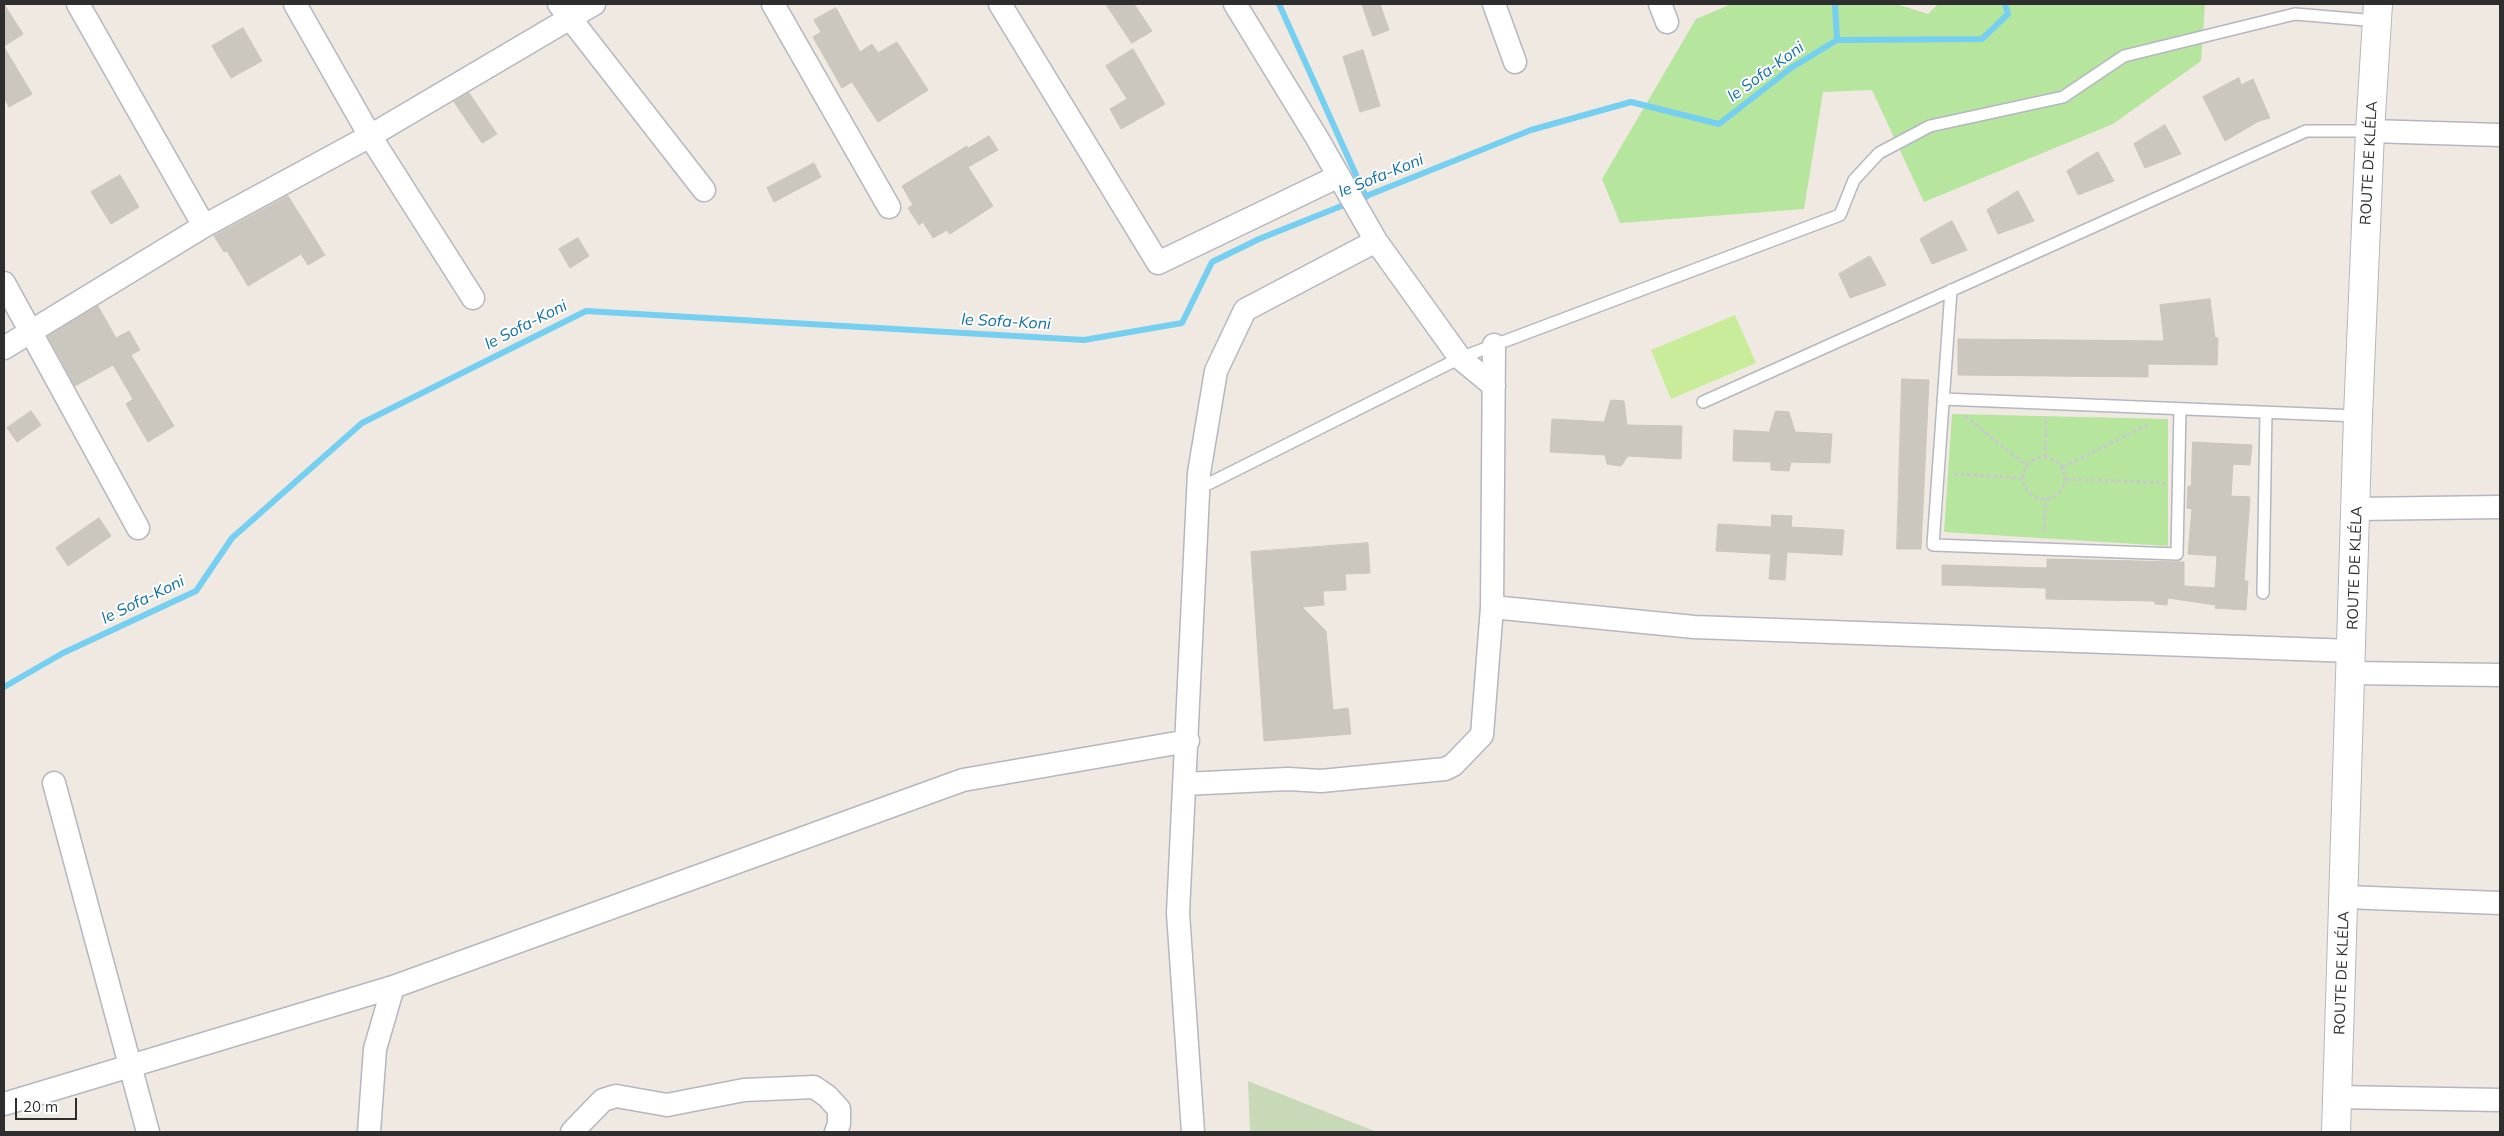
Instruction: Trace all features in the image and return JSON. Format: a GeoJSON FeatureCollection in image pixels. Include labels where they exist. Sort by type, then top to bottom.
{"type":"FeatureCollection","features":[{"type":"Feature","properties":{"kind":"main road","name":"ROUTE DE KLÉLA"},"geometry":{"type":"LineString","coordinates":[[2336,1132],[2357,509],[2358,416],[2377,12]]}},
{"type":"Feature","properties":{"kind":"street"},"geometry":{"type":"LineString","coordinates":[[78,4],[204,226]]}},
{"type":"Feature","properties":{"kind":"street"},"geometry":{"type":"LineString","coordinates":[[295,4],[370,136],[473,298]]}},
{"type":"Feature","properties":{"kind":"street"},"geometry":{"type":"LineString","coordinates":[[4,348],[204,226],[370,136],[563,11],[594,4]]}},
{"type":"Feature","properties":{"kind":"street"},"geometry":{"type":"LineString","coordinates":[[773,4],[889,207]]}},
{"type":"Feature","properties":{"kind":"street"},"geometry":{"type":"LineString","coordinates":[[1000,4],[1158,262],[1339,176]]}},
{"type":"Feature","properties":{"kind":"street"},"geometry":{"type":"LineString","coordinates":[[1235,4],[1376,241],[1460,358],[1494,386]]}},
{"type":"Feature","properties":{"kind":"street"},"geometry":{"type":"LineString","coordinates":[[1494,4],[1515,62]]}},
{"type":"Feature","properties":{"kind":"street"},"geometry":{"type":"LineString","coordinates":[[563,11],[704,190]]}},
{"type":"Feature","properties":{"kind":"street"},"geometry":{"type":"LineString","coordinates":[[2370,131],[2500,135]]}},
{"type":"Feature","properties":{"kind":"street"},"geometry":{"type":"LineString","coordinates":[[1193,1132],[1178,913],[1188,741],[1198,489],[1216,371],[1245,310],[1376,241]]}},
{"type":"Feature","properties":{"kind":"street"},"geometry":{"type":"LineString","coordinates":[[4,283],[138,528]]}},
{"type":"Feature","properties":{"kind":"street"},"geometry":{"type":"LineString","coordinates":[[1184,784],[1288,779],[1321,781],[1445,769],[1453,765],[1482,735],[1492,607],[1494,345]]}},
{"type":"Feature","properties":{"kind":"street"},"geometry":{"type":"LineString","coordinates":[[2357,509],[2500,507]]}},
{"type":"Feature","properties":{"kind":"street"},"geometry":{"type":"LineString","coordinates":[[1492,607],[1694,627],[2352,662],[2500,675]]}},
{"type":"Feature","properties":{"kind":"street"},"geometry":{"type":"LineString","coordinates":[[4,1104],[393,988],[963,780],[1188,741]]}},
{"type":"Feature","properties":{"kind":"street"},"geometry":{"type":"LineString","coordinates":[[54,783],[148,1132]]}},
{"type":"Feature","properties":{"kind":"street"},"geometry":{"type":"LineString","coordinates":[[2345,897],[2500,903]]}},
{"type":"Feature","properties":{"kind":"street"},"geometry":{"type":"LineString","coordinates":[[369,1132],[375,1049],[393,988]]}},
{"type":"Feature","properties":{"kind":"street"},"geometry":{"type":"LineString","coordinates":[[572,1132],[603,1100],[616,1096],[667,1105],[744,1090],[814,1087],[827,1096],[839,1109],[839,1124],[836,1132]]}},
{"type":"Feature","properties":{"kind":"street"},"geometry":{"type":"LineString","coordinates":[[2337,1097],[2500,1100]]}},
{"type":"Feature","properties":{"kind":"lane"},"geometry":{"type":"LineString","coordinates":[[1198,489],[1460,358],[1840,215],[1854,180],[1880,153],[1930,126],[2062,97],[2124,56],[2295,14],[2377,12]]}},
{"type":"Feature","properties":{"kind":"lane"},"geometry":{"type":"LineString","coordinates":[[1703,402],[2306,130],[2370,131]]}},
{"type":"Feature","properties":{"kind":"lane"},"geometry":{"type":"LineString","coordinates":[[1951,290],[1933,545],[2177,554],[2180,409]]}},
{"type":"Feature","properties":{"kind":"lane"},"geometry":{"type":"LineString","coordinates":[[1943,399],[2358,416]]}},
{"type":"Feature","properties":{"kind":"lane"},"geometry":{"type":"LineString","coordinates":[[2263,593],[2266,412]]}},
{"type":"Feature","properties":{"kind":"path"},"geometry":{"type":"LineString","coordinates":[[1943,399],[2027,466]]}},
{"type":"Feature","properties":{"kind":"path"},"geometry":{"type":"LineString","coordinates":[[2045,457],[2046,403]]}},
{"type":"Feature","properties":{"kind":"path"},"geometry":{"type":"LineString","coordinates":[[2063,468],[2180,409]]}},
{"type":"Feature","properties":{"kind":"path"},"geometry":{"type":"LineString","coordinates":[[2045,457],[2058,462],[2063,468],[2065,479],[2058,494],[2046,499],[2033,496],[2028,491],[2023,478],[2027,466],[2038,458],[2045,457]]}},
{"type":"Feature","properties":{"kind":"path"},"geometry":{"type":"LineString","coordinates":[[1938,473],[2023,478]]}},
{"type":"Feature","properties":{"kind":"path"},"geometry":{"type":"LineString","coordinates":[[2065,479],[2178,483]]}},
{"type":"Feature","properties":{"kind":"path"},"geometry":{"type":"LineString","coordinates":[[2044,549],[2046,499]]}},
{"type":"Feature","properties":{"kind":"green space"},"geometry":{"type":"Polygon","coordinates":[[[1728,4],[1896,4],[1928,14],[1938,4],[2205,4],[2201,61],[2113,124],[1924,202],[1872,90],[1823,92],[1804,209],[1620,223],[1602,179],[1696,19],[1728,4]]]}},
{"type":"Feature","properties":{"kind":"green space"},"geometry":{"type":"Polygon","coordinates":[[[1735,315],[1756,363],[1671,399],[1651,350],[1735,315]]]}},
{"type":"Feature","properties":{"kind":"green space"},"geometry":{"type":"Polygon","coordinates":[[[1952,414],[2168,419],[2168,546],[1944,532],[1952,414]]]}},
{"type":"Feature","properties":{"kind":"green space"},"geometry":{"type":"Polygon","coordinates":[[[1248,1081],[1377,1132],[1250,1132],[1248,1081]]]}},
{"type":"Feature","properties":{"kind":"building"},"geometry":{"type":"Polygon","coordinates":[[[4,4],[23,34],[4,46],[4,4]]]}},
{"type":"Feature","properties":{"kind":"building"},"geometry":{"type":"Polygon","coordinates":[[[1106,4],[1134,4],[1152,31],[1132,43],[1106,4]]]}},
{"type":"Feature","properties":{"kind":"building"},"geometry":{"type":"Polygon","coordinates":[[[1362,4],[1380,4],[1389,30],[1373,36],[1362,4]]]}},
{"type":"Feature","properties":{"kind":"building"},"geometry":{"type":"Polygon","coordinates":[[[836,8],[860,52],[872,44],[878,53],[897,42],[928,90],[878,122],[852,82],[842,88],[813,37],[821,32],[814,20],[836,8]]]}},
{"type":"Feature","properties":{"kind":"building"},"geometry":{"type":"Polygon","coordinates":[[[243,28],[262,61],[231,78],[212,46],[243,28]]]}},
{"type":"Feature","properties":{"kind":"building"},"geometry":{"type":"Polygon","coordinates":[[[4,47],[32,94],[9,107],[4,98],[4,47]]]}},
{"type":"Feature","properties":{"kind":"building"},"geometry":{"type":"Polygon","coordinates":[[[1133,49],[1165,104],[1121,129],[1110,109],[1127,99],[1106,66],[1133,49]]]}},
{"type":"Feature","properties":{"kind":"building"},"geometry":{"type":"Polygon","coordinates":[[[1363,50],[1380,106],[1360,112],[1343,57],[1363,50]]]}},
{"type":"Feature","properties":{"kind":"building"},"geometry":{"type":"Polygon","coordinates":[[[2239,78],[2241,85],[2253,79],[2270,118],[2259,121],[2225,141],[2203,97],[2239,78]]]}},
{"type":"Feature","properties":{"kind":"building"},"geometry":{"type":"Polygon","coordinates":[[[469,93],[497,134],[482,143],[454,102],[469,93]]]}},
{"type":"Feature","properties":{"kind":"building"},"geometry":{"type":"Polygon","coordinates":[[[2165,125],[2181,154],[2145,168],[2134,144],[2165,125]]]}},
{"type":"Feature","properties":{"kind":"building"},"geometry":{"type":"Polygon","coordinates":[[[989,136],[998,150],[968,167],[993,206],[950,234],[947,230],[933,238],[923,222],[919,225],[908,208],[913,205],[902,186],[967,146],[968,148],[989,136]]]}},
{"type":"Feature","properties":{"kind":"building"},"geometry":{"type":"Polygon","coordinates":[[[2098,152],[2114,181],[2078,195],[2067,171],[2098,152]]]}},
{"type":"Feature","properties":{"kind":"building"},"geometry":{"type":"Polygon","coordinates":[[[814,163],[821,177],[774,202],[767,188],[814,163]]]}},
{"type":"Feature","properties":{"kind":"building"},"geometry":{"type":"Polygon","coordinates":[[[120,175],[139,207],[111,224],[91,192],[120,175]]]}},
{"type":"Feature","properties":{"kind":"building"},"geometry":{"type":"Polygon","coordinates":[[[2018,191],[2034,221],[1998,234],[1987,210],[2018,191]]]}},
{"type":"Feature","properties":{"kind":"building"},"geometry":{"type":"Polygon","coordinates":[[[288,196],[325,255],[308,265],[301,254],[248,286],[227,251],[224,252],[214,236],[288,196]]]}},
{"type":"Feature","properties":{"kind":"building"},"geometry":{"type":"Polygon","coordinates":[[[1952,221],[1967,250],[1932,264],[1920,239],[1952,221]]]}},
{"type":"Feature","properties":{"kind":"building"},"geometry":{"type":"Polygon","coordinates":[[[578,238],[589,256],[570,268],[559,249],[578,238]]]}},
{"type":"Feature","properties":{"kind":"building"},"geometry":{"type":"Polygon","coordinates":[[[1870,256],[1886,285],[1850,298],[1839,274],[1870,256]]]}},
{"type":"Feature","properties":{"kind":"building"},"geometry":{"type":"Polygon","coordinates":[[[2210,299],[2215,338],[2218,338],[2217,365],[2148,364],[2148,377],[1958,375],[1958,339],[2164,341],[2160,305],[2210,299]]]}},
{"type":"Feature","properties":{"kind":"building"},"geometry":{"type":"Polygon","coordinates":[[[98,306],[116,338],[129,331],[140,350],[131,355],[174,426],[148,442],[126,404],[133,399],[113,365],[75,386],[48,336],[98,306]]]}},
{"type":"Feature","properties":{"kind":"building"},"geometry":{"type":"Polygon","coordinates":[[[1902,379],[1929,380],[1921,549],[1897,549],[1902,379]]]}},
{"type":"Feature","properties":{"kind":"building"},"geometry":{"type":"Polygon","coordinates":[[[1611,400],[1624,401],[1627,425],[1682,426],[1681,459],[1628,456],[1621,466],[1607,464],[1605,455],[1550,452],[1552,419],[1604,422],[1611,400]]]}},
{"type":"Feature","properties":{"kind":"building"},"geometry":{"type":"Polygon","coordinates":[[[31,411],[41,425],[17,442],[7,428],[31,411]]]}},
{"type":"Feature","properties":{"kind":"building"},"geometry":{"type":"Polygon","coordinates":[[[1776,411],[1789,412],[1795,432],[1832,434],[1830,463],[1791,462],[1789,471],[1771,470],[1771,462],[1733,461],[1734,430],[1769,432],[1776,411]]]}},
{"type":"Feature","properties":{"kind":"building"},"geometry":{"type":"Polygon","coordinates":[[[2193,442],[2252,445],[2250,465],[2233,464],[2231,496],[2250,497],[2244,581],[2248,581],[2246,610],[2215,608],[2216,605],[2168,598],[2167,605],[2155,604],[2154,601],[2046,599],[2046,588],[1942,585],[1942,565],[2047,568],[2047,559],[2184,562],[2184,586],[2215,588],[2217,556],[2188,554],[2192,509],[2187,508],[2188,486],[2191,486],[2193,442]]]}},
{"type":"Feature","properties":{"kind":"building"},"geometry":{"type":"Polygon","coordinates":[[[1772,515],[1792,516],[1791,527],[1844,530],[1842,555],[1787,552],[1785,580],[1769,579],[1771,554],[1716,551],[1718,524],[1771,527],[1772,515]]]}},
{"type":"Feature","properties":{"kind":"building"},"geometry":{"type":"Polygon","coordinates":[[[99,518],[111,536],[68,566],[56,548],[99,518]]]}},
{"type":"Feature","properties":{"kind":"building"},"geometry":{"type":"Polygon","coordinates":[[[1368,543],[1370,573],[1345,574],[1346,590],[1323,591],[1324,605],[1302,607],[1326,631],[1333,710],[1348,708],[1351,734],[1264,741],[1251,552],[1368,543]]]}},
{"type":"Feature","properties":{"kind":"waterway"},"geometry":{"type":"LineString","coordinates":[[1279,4],[1366,197]]}},
{"type":"Feature","properties":{"kind":"waterway"},"geometry":{"type":"LineString","coordinates":[[1835,4],[1837,40]]}},
{"type":"Feature","properties":{"kind":"waterway","name":"le Sofa-Koni"},"geometry":{"type":"LineString","coordinates":[[4,687],[63,653],[196,591],[232,538],[362,423],[586,311],[1084,340],[1182,323],[1212,262],[1259,239],[1531,130],[1631,102],[1719,124],[1791,68],[1837,40],[1982,39],[2008,14],[2005,4]]}}]}
